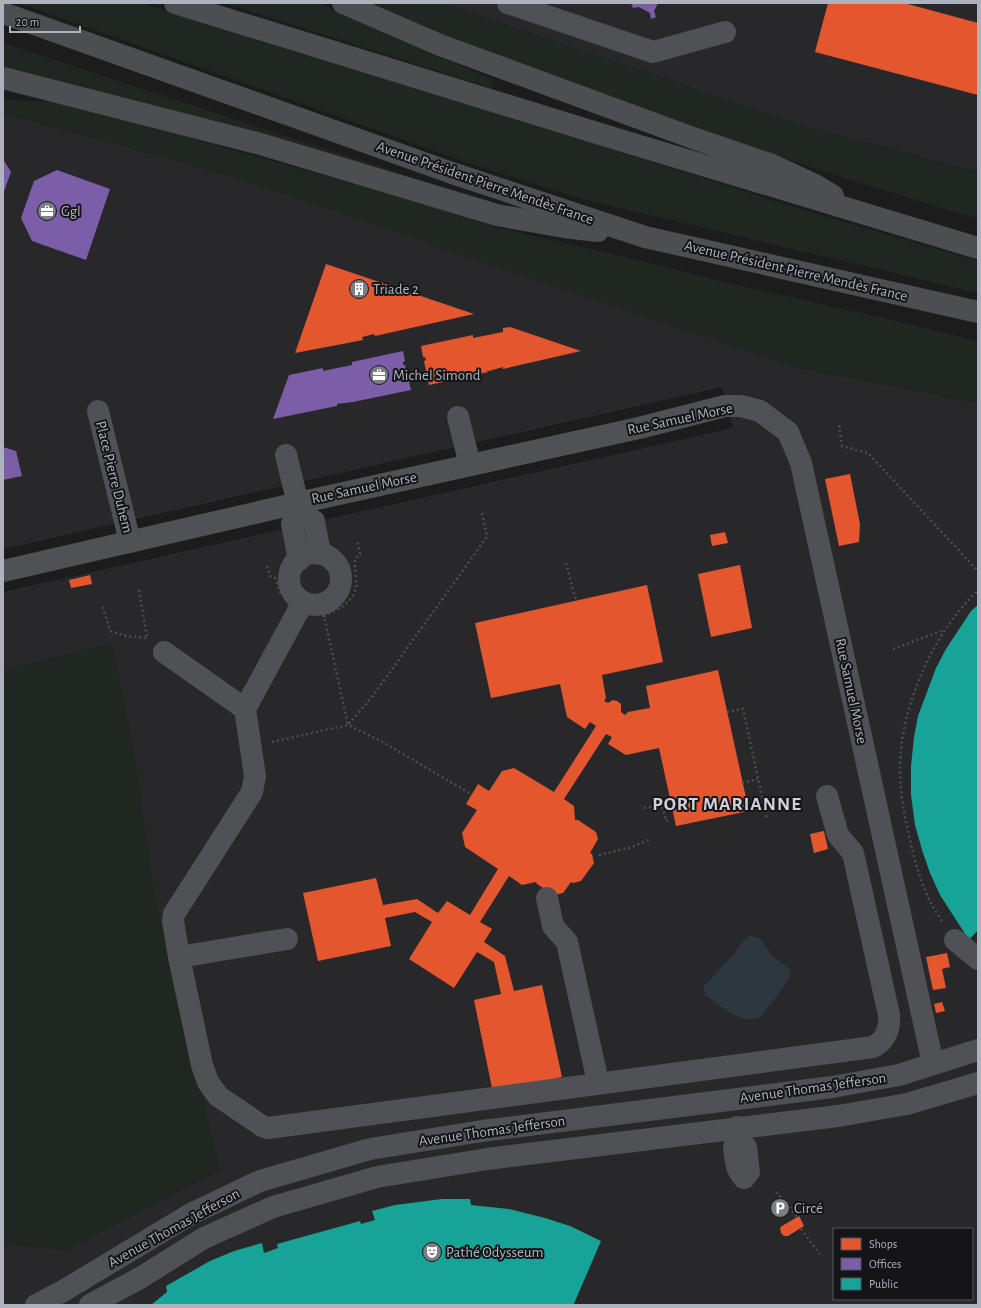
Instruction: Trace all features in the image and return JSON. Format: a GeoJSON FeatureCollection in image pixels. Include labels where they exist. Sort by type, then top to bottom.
{"type":"FeatureCollection","features":[{"type":"Feature","properties":{"kind":"main road"},"geometry":{"type":"LineString","coordinates":[[175,3],[978,248]]}},
{"type":"Feature","properties":{"kind":"main road"},"geometry":{"type":"LineString","coordinates":[[343,3],[440,45],[693,138],[772,165],[815,185],[863,214]]}},
{"type":"Feature","properties":{"kind":"main road","name":"Avenue Président Pierre Mendès France"},"geometry":{"type":"LineString","coordinates":[[3,13],[445,170],[645,237],[978,312]]}},
{"type":"Feature","properties":{"kind":"main road"},"geometry":{"type":"LineString","coordinates":[[3,78],[257,143],[497,215],[564,227],[645,237]]}},
{"type":"Feature","properties":{"kind":"street"},"geometry":{"type":"LineString","coordinates":[[508,3],[653,52],[725,32]]}},
{"type":"Feature","properties":{"kind":"street","name":"Rue Samuel Morse"},"geometry":{"type":"LineString","coordinates":[[3,571],[298,501],[470,465],[733,405],[749,407],[760,412],[788,432],[801,463],[933,1064]]}},
{"type":"Feature","properties":{"kind":"street","name":"Place Pierre Duhem"},"geometry":{"type":"LineString","coordinates":[[98,411],[130,542]]}},
{"type":"Feature","properties":{"kind":"street"},"geometry":{"type":"LineString","coordinates":[[458,417],[470,465]]}},
{"type":"Feature","properties":{"kind":"street"},"geometry":{"type":"LineString","coordinates":[[286,455],[298,501],[314,521],[320,554]]}},
{"type":"Feature","properties":{"kind":"street"},"geometry":{"type":"LineString","coordinates":[[298,501],[292,524],[299,560]]}},
{"type":"Feature","properties":{"kind":"street"},"geometry":{"type":"LineString","coordinates":[[299,609],[326,603],[338,592],[341,576],[339,569],[330,558],[320,554],[305,556],[299,560],[291,571],[290,585],[297,598],[299,609],[245,709],[255,776],[252,792],[174,914],[173,921],[179,957],[202,1065],[208,1082],[218,1096],[262,1126],[268,1128],[873,1047],[880,1043],[887,1034],[890,1025],[889,1015],[854,853],[838,835],[827,796]]}},
{"type":"Feature","properties":{"kind":"street"},"geometry":{"type":"LineString","coordinates":[[164,652],[245,709]]}},
{"type":"Feature","properties":{"kind":"street"},"geometry":{"type":"LineString","coordinates":[[547,898],[553,926],[567,942],[596,1073],[596,1084]]}},
{"type":"Feature","properties":{"kind":"street"},"geometry":{"type":"LineString","coordinates":[[179,957],[287,939]]}},
{"type":"Feature","properties":{"kind":"street"},"geometry":{"type":"LineString","coordinates":[[955,940],[978,959]]}},
{"type":"Feature","properties":{"kind":"street","name":"Avenue Thomas Jefferson"},"geometry":{"type":"LineString","coordinates":[[36,1305],[63,1291],[192,1214],[260,1181],[370,1149],[482,1131],[630,1114],[832,1087],[899,1075],[978,1050]]}},
{"type":"Feature","properties":{"kind":"street","name":"Avenue Thomas Jefferson"},"geometry":{"type":"LineString","coordinates":[[90,1305],[140,1278],[204,1238],[273,1207],[377,1177],[487,1159],[633,1142],[738,1134],[907,1104],[978,1082]]}},
{"type":"Feature","properties":{"kind":"path"},"geometry":{"type":"LineString","coordinates":[[839,425],[842,446],[868,453],[978,571]]}},
{"type":"Feature","properties":{"kind":"path"},"geometry":{"type":"LineString","coordinates":[[250,746],[348,725],[372,697],[487,537],[482,513]]}},
{"type":"Feature","properties":{"kind":"path"},"geometry":{"type":"LineString","coordinates":[[267,566],[270,576],[275,578],[286,609],[299,609],[307,618],[324,616],[340,609],[350,599],[356,588],[354,567],[355,559],[360,554],[357,541]]}},
{"type":"Feature","properties":{"kind":"path"},"geometry":{"type":"LineString","coordinates":[[566,563],[576,601]]}},
{"type":"Feature","properties":{"kind":"path"},"geometry":{"type":"LineString","coordinates":[[103,606],[110,631],[126,636],[148,638],[139,590]]}},
{"type":"Feature","properties":{"kind":"path"},"geometry":{"type":"LineString","coordinates":[[955,940],[939,917],[919,875],[904,814],[901,791],[901,747],[910,708],[934,647],[944,630],[958,612],[978,591]]}},
{"type":"Feature","properties":{"kind":"path"},"geometry":{"type":"LineString","coordinates":[[324,616],[348,725]]}},
{"type":"Feature","properties":{"kind":"path"},"geometry":{"type":"LineString","coordinates":[[893,649],[944,630]]}},
{"type":"Feature","properties":{"kind":"path"},"geometry":{"type":"LineString","coordinates":[[727,712],[743,709],[767,819]]}},
{"type":"Feature","properties":{"kind":"path"},"geometry":{"type":"LineString","coordinates":[[348,725],[381,741],[472,794]]}},
{"type":"Feature","properties":{"kind":"path"},"geometry":{"type":"LineString","coordinates":[[742,783],[758,779]]}},
{"type":"Feature","properties":{"kind":"path"},"geometry":{"type":"LineString","coordinates":[[644,808],[662,805],[666,821],[670,820]]}},
{"type":"Feature","properties":{"kind":"path"},"geometry":{"type":"LineString","coordinates":[[599,855],[632,847],[651,840]]}},
{"type":"Feature","properties":{"kind":"path"},"geometry":{"type":"LineString","coordinates":[[776,1192],[790,1206],[797,1218]]}},
{"type":"Feature","properties":{"kind":"path"},"geometry":{"type":"LineString","coordinates":[[801,1229],[820,1254]]}},
{"type":"Feature","properties":{"kind":"shaded area"},"geometry":{"type":"Polygon","coordinates":[[[19,3],[142,3],[292,51],[466,103],[807,211],[978,261],[978,293],[582,199],[474,165],[19,3]]]}},
{"type":"Feature","properties":{"kind":"shaded area"},"geometry":{"type":"Polygon","coordinates":[[[224,3],[319,3],[493,80],[491,88],[224,3]]]}},
{"type":"Feature","properties":{"kind":"shaded area"},"geometry":{"type":"Polygon","coordinates":[[[373,3],[441,3],[808,127],[978,172],[978,219],[863,184],[741,144],[458,42],[373,3]]]}},
{"type":"Feature","properties":{"kind":"shaded area"},"geometry":{"type":"Polygon","coordinates":[[[441,3],[978,3],[978,172],[808,127],[441,3]]]}},
{"type":"Feature","properties":{"kind":"shaded area"},"geometry":{"type":"Polygon","coordinates":[[[3,43],[454,191],[3,71],[3,43]]]}},
{"type":"Feature","properties":{"kind":"shaded area"},"geometry":{"type":"Polygon","coordinates":[[[3,100],[63,102],[444,209],[492,226],[672,268],[719,281],[978,341],[978,403],[801,369],[210,170],[3,113],[3,100]]]}},
{"type":"Feature","properties":{"kind":"shaded area"},"geometry":{"type":"Polygon","coordinates":[[[3,113],[210,170],[945,397],[978,403],[978,1305],[3,1305],[3,592],[733,428],[722,387],[3,549],[3,113]]]}},
{"type":"Feature","properties":{"kind":"shaded area"},"geometry":{"type":"Polygon","coordinates":[[[112,643],[136,762],[156,902],[220,1171],[64,1251],[3,1243],[3,670],[112,643]]]}},
{"type":"Feature","properties":{"kind":"shaded area"},"geometry":{"type":"Polygon","coordinates":[[[749,936],[760,938],[772,956],[790,969],[789,979],[762,1016],[755,1019],[747,1019],[733,1014],[706,996],[704,991],[704,986],[749,936]]]}},
{"type":"Feature","properties":{"kind":"building: Shops"},"geometry":{"type":"Polygon","coordinates":[[[828,3],[904,3],[978,23],[978,95],[815,52],[828,3]]]}},
{"type":"Feature","properties":{"kind":"building: Shops","name":"Triade 2"},"geometry":{"type":"Polygon","coordinates":[[[326,264],[474,314],[375,336],[374,334],[362,337],[363,340],[295,353],[326,264]]]}},
{"type":"Feature","properties":{"kind":"building: Shops"},"geometry":{"type":"Polygon","coordinates":[[[510,327],[581,351],[503,369],[503,367],[489,371],[487,370],[488,372],[429,385],[424,361],[426,360],[425,357],[423,357],[421,346],[473,335],[473,338],[503,332],[503,328],[510,327]]]}},
{"type":"Feature","properties":{"kind":"building: Shops"},"geometry":{"type":"Polygon","coordinates":[[[850,474],[860,524],[859,542],[839,546],[825,479],[850,474]]]}},
{"type":"Feature","properties":{"kind":"building: Shops"},"geometry":{"type":"Polygon","coordinates":[[[725,532],[728,543],[712,546],[710,535],[725,532]]]}},
{"type":"Feature","properties":{"kind":"building: Shops"},"geometry":{"type":"Polygon","coordinates":[[[740,565],[752,628],[711,637],[698,574],[740,565]]]}},
{"type":"Feature","properties":{"kind":"building: Shops"},"geometry":{"type":"Polygon","coordinates":[[[90,575],[92,584],[71,588],[69,580],[90,575]]]}},
{"type":"Feature","properties":{"kind":"building: Shops"},"geometry":{"type":"Polygon","coordinates":[[[647,585],[663,662],[602,675],[606,698],[604,701],[608,703],[613,700],[617,701],[621,704],[621,712],[625,715],[628,712],[650,708],[646,686],[718,670],[749,811],[676,826],[659,748],[626,755],[608,744],[612,737],[606,734],[564,799],[574,806],[575,820],[578,820],[596,832],[598,839],[590,853],[592,854],[594,863],[581,881],[571,882],[563,893],[554,895],[536,882],[522,885],[509,876],[480,922],[492,929],[484,942],[505,956],[514,991],[542,985],[562,1077],[493,1093],[474,1000],[501,994],[494,962],[477,952],[454,988],[409,959],[432,922],[415,912],[385,918],[391,946],[318,961],[303,893],[376,878],[383,905],[417,899],[438,913],[447,901],[470,915],[498,869],[465,847],[462,833],[477,810],[466,804],[478,784],[489,791],[502,771],[514,768],[554,792],[596,726],[590,722],[585,729],[567,717],[560,684],[491,698],[475,623],[647,585]]]}},
{"type":"Feature","properties":{"kind":"building: Shops"},"geometry":{"type":"Polygon","coordinates":[[[824,831],[828,849],[814,853],[810,834],[824,831]]]}},
{"type":"Feature","properties":{"kind":"building: Shops"},"geometry":{"type":"Polygon","coordinates":[[[947,953],[950,967],[942,969],[946,988],[933,990],[926,957],[947,953]]]}},
{"type":"Feature","properties":{"kind":"building: Shops"},"geometry":{"type":"Polygon","coordinates":[[[942,1002],[945,1011],[936,1013],[934,1004],[942,1002]]]}},
{"type":"Feature","properties":{"kind":"building: Shops"},"geometry":{"type":"Polygon","coordinates":[[[799,1216],[804,1226],[788,1236],[784,1236],[781,1233],[780,1228],[799,1216]]]}},
{"type":"Feature","properties":{"kind":"building: Offices"},"geometry":{"type":"Polygon","coordinates":[[[631,3],[658,3],[654,11],[656,17],[651,19],[650,13],[639,7],[633,8],[631,3]]]}},
{"type":"Feature","properties":{"kind":"building: Offices"},"geometry":{"type":"Polygon","coordinates":[[[3,159],[11,172],[3,194],[3,159]]]}},
{"type":"Feature","properties":{"kind":"building: Offices"},"geometry":{"type":"Polygon","coordinates":[[[57,170],[110,189],[86,260],[32,241],[21,218],[34,181],[57,170]]]}},
{"type":"Feature","properties":{"kind":"building: Offices"},"geometry":{"type":"Polygon","coordinates":[[[403,351],[405,361],[403,362],[403,365],[405,365],[411,390],[337,404],[337,406],[273,419],[289,375],[323,368],[323,371],[352,365],[352,362],[403,351]]]}},
{"type":"Feature","properties":{"kind":"building: Offices"},"geometry":{"type":"Polygon","coordinates":[[[3,447],[16,451],[22,476],[3,480],[3,447]]]}},
{"type":"Feature","properties":{"kind":"building: Public"},"geometry":{"type":"Polygon","coordinates":[[[978,605],[978,930],[969,940],[940,895],[922,850],[915,825],[911,795],[911,766],[918,716],[936,668],[946,649],[971,611],[978,605]]]}},
{"type":"Feature","properties":{"kind":"building: Public","name":"Pathé Odysseum"},"geometry":{"type":"Polygon","coordinates":[[[442,1199],[470,1199],[471,1205],[509,1209],[545,1218],[570,1226],[601,1241],[573,1305],[151,1305],[167,1292],[166,1286],[210,1261],[234,1251],[262,1243],[264,1253],[278,1248],[277,1244],[360,1221],[361,1224],[375,1220],[372,1211],[395,1205],[442,1199]]]}},
{"type":"Feature","properties":{"kind":"place","name":"Ggl"},"geometry":{"type":"Point","coordinates":[47,211]}},
{"type":"Feature","properties":{"kind":"place","name":"Triade 2"},"geometry":{"type":"Point","coordinates":[359,289]}},
{"type":"Feature","properties":{"kind":"place","name":"Michel Simond"},"geometry":{"type":"Point","coordinates":[379,375]}},
{"type":"Feature","properties":{"kind":"place","name":"Circé"},"geometry":{"type":"Point","coordinates":[780,1208]}},
{"type":"Feature","properties":{"kind":"place","name":"Pathé Odysseum"},"geometry":{"type":"Point","coordinates":[432,1252]}},
{"type":"Feature","properties":{"kind":"district","name":"PORT MARIANNE"},"geometry":{"type":"Point","coordinates":[727,804]}}]}
